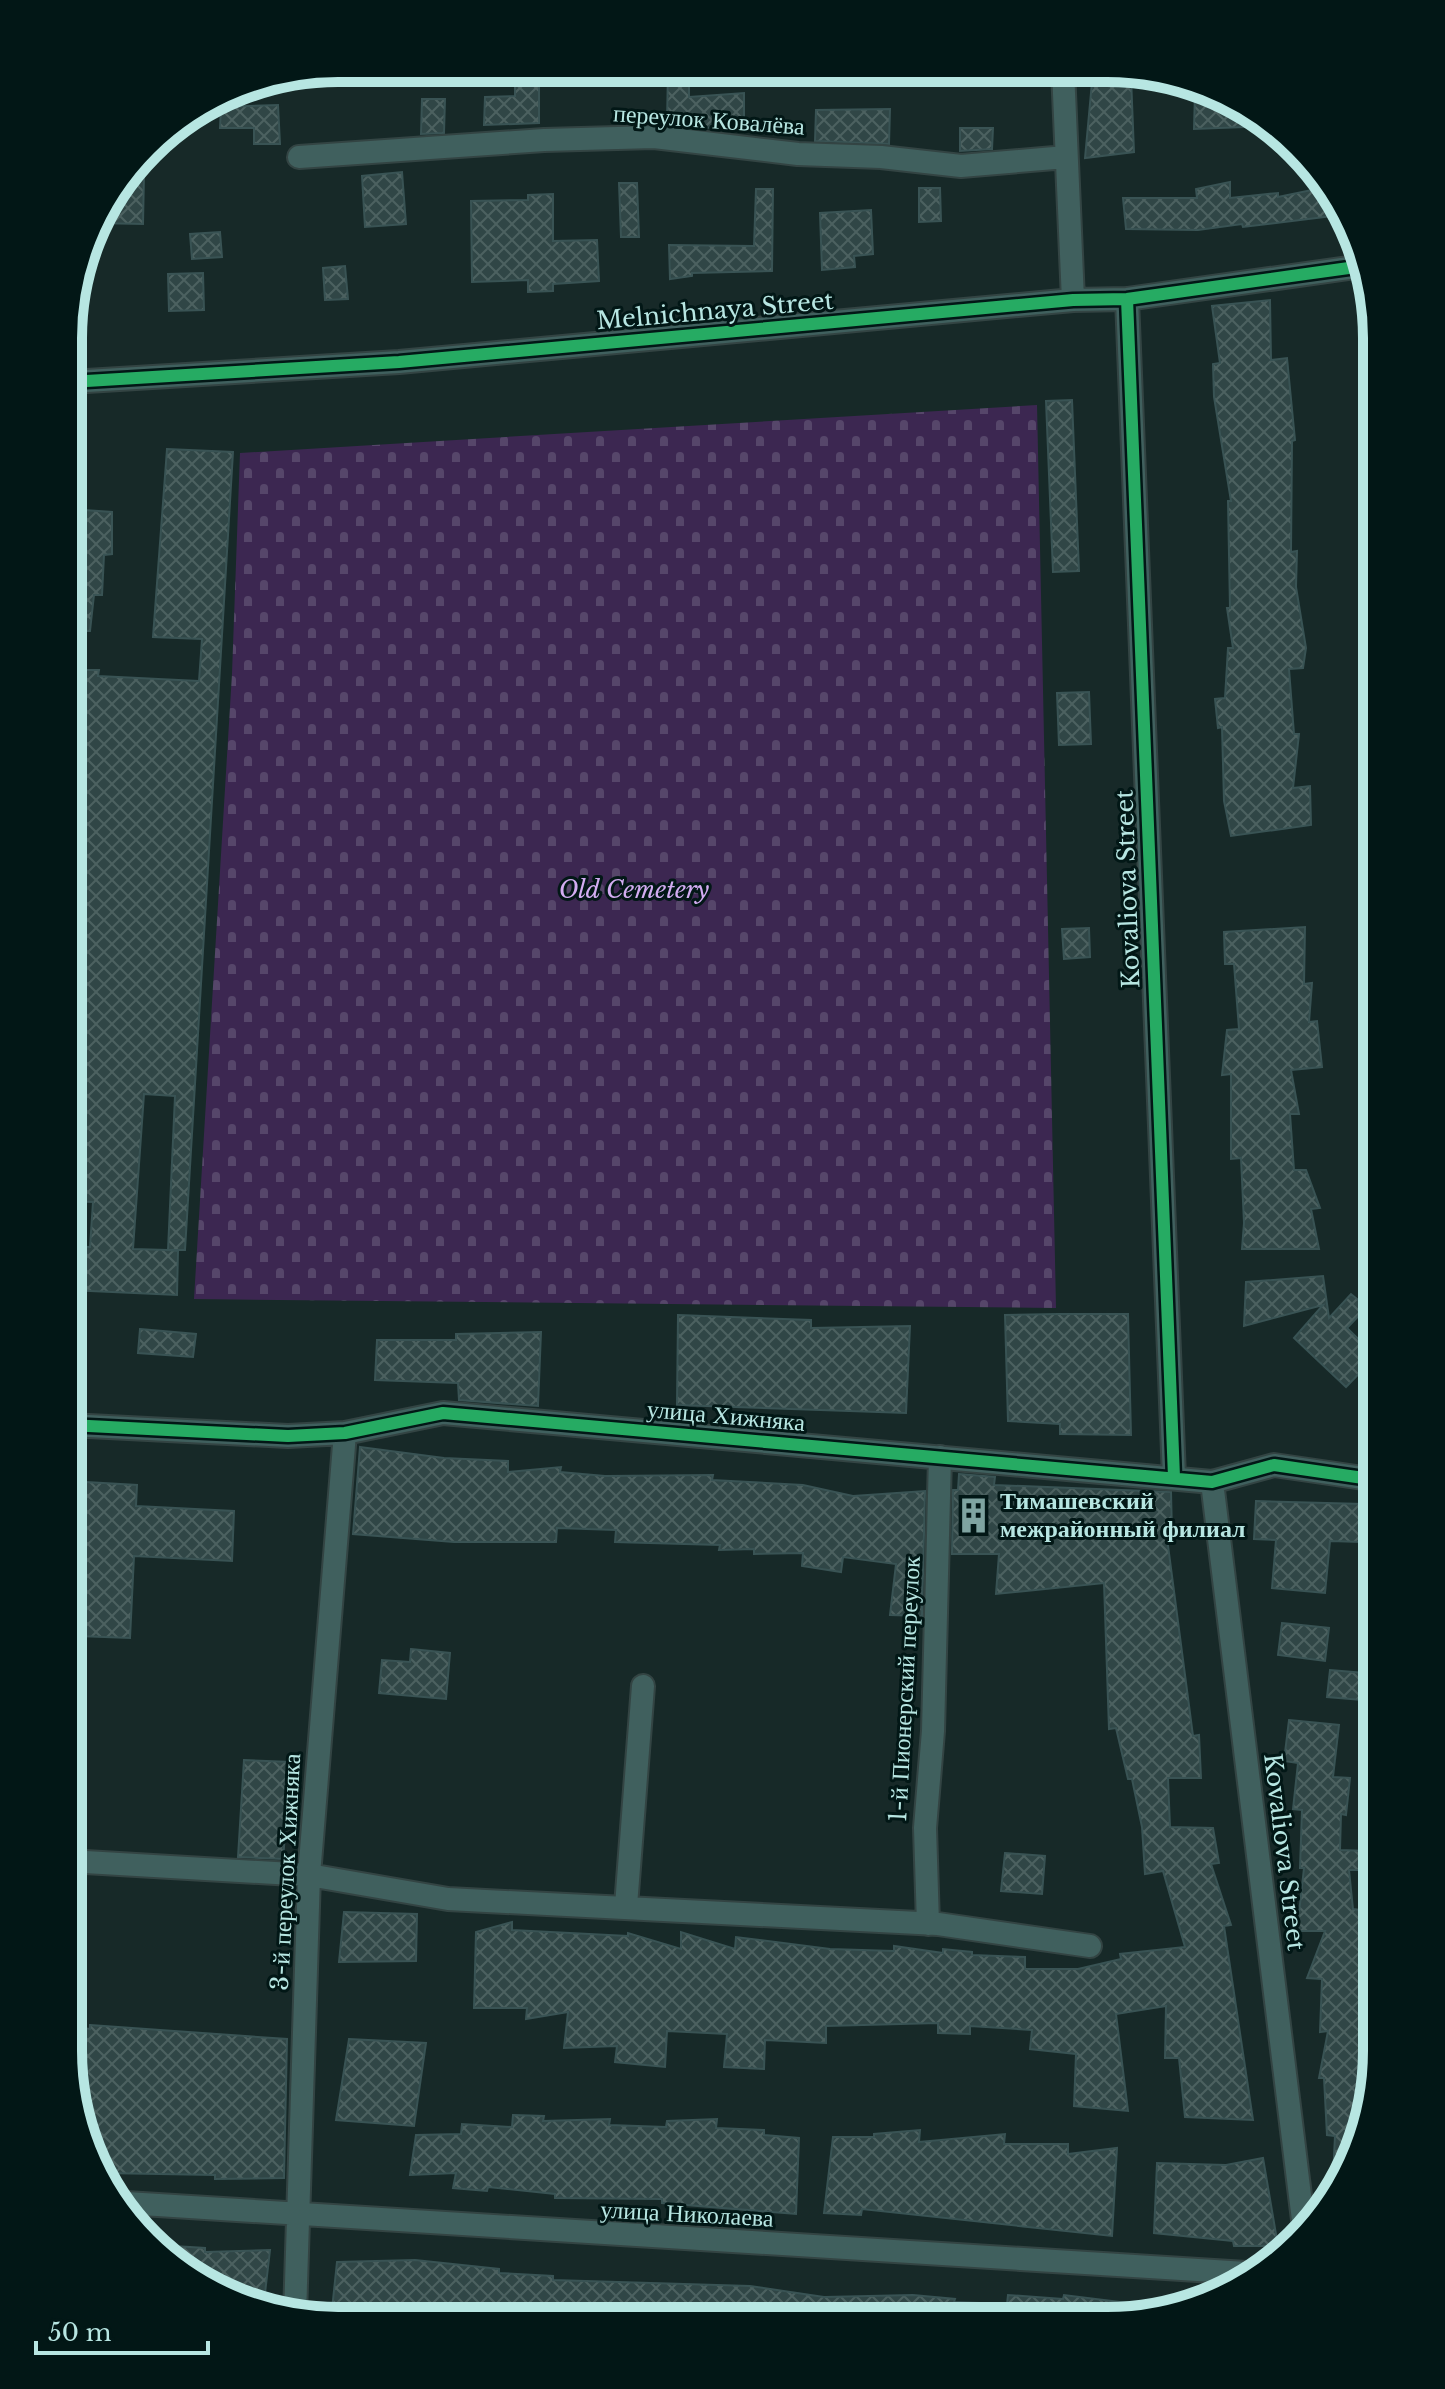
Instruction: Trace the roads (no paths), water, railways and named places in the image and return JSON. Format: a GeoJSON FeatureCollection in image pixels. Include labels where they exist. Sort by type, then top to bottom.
{"type":"FeatureCollection","features":[{"type":"Feature","properties":{"kind":"street"},"geometry":{"type":"LineString","coordinates":[[1063,82],[1073,300]]}},
{"type":"Feature","properties":{"kind":"street","name":"переулок Ковалёва"},"geometry":{"type":"LineString","coordinates":[[299,157],[544,140],[654,137],[798,154],[881,157],[961,166],[1066,157]]}},
{"type":"Feature","properties":{"kind":"street","name":"Melnichnaya Street"},"geometry":{"type":"LineString","coordinates":[[82,381],[399,362],[1073,300],[1127,299],[1352,267]]}},
{"type":"Feature","properties":{"kind":"street","name":"Kovaliova Street"},"geometry":{"type":"LineString","coordinates":[[1127,299],[1174,1477]]}},
{"type":"Feature","properties":{"kind":"street","name":"улица Хижняка"},"geometry":{"type":"LineString","coordinates":[[82,1426],[288,1436],[345,1433],[443,1413],[1212,1482],[1274,1465],[1362,1478]]}},
{"type":"Feature","properties":{"kind":"street","name":"3-й переулок Хижняка"},"geometry":{"type":"LineString","coordinates":[[295,2303],[309,1875],[345,1433]]}},
{"type":"Feature","properties":{"kind":"street","name":"1-й Пионерский переулок"},"geometry":{"type":"LineString","coordinates":[[928,1924],[925,1828],[933,1731],[940,1457]]}},
{"type":"Feature","properties":{"kind":"street","name":"Kovaliova Street"},"geometry":{"type":"LineString","coordinates":[[1212,1482],[1302,2216]]}},
{"type":"Feature","properties":{"kind":"street"},"geometry":{"type":"LineString","coordinates":[[626,1906],[643,1686]]}},
{"type":"Feature","properties":{"kind":"street"},"geometry":{"type":"LineString","coordinates":[[82,1862],[309,1875],[448,1899],[928,1924],[1090,1946]]}},
{"type":"Feature","properties":{"kind":"street","name":"улица Николаева"},"geometry":{"type":"LineString","coordinates":[[133,2203],[1236,2272]]}},
{"type":"Feature","properties":{"kind":"place","name":"Тимашевский межрайонный филиал"},"geometry":{"type":"Point","coordinates":[974,1515]}},
{"type":"Feature","properties":{"kind":"park label","name":"Old Cemetery"},"geometry":{"type":"Point","coordinates":[634,890]}}]}
